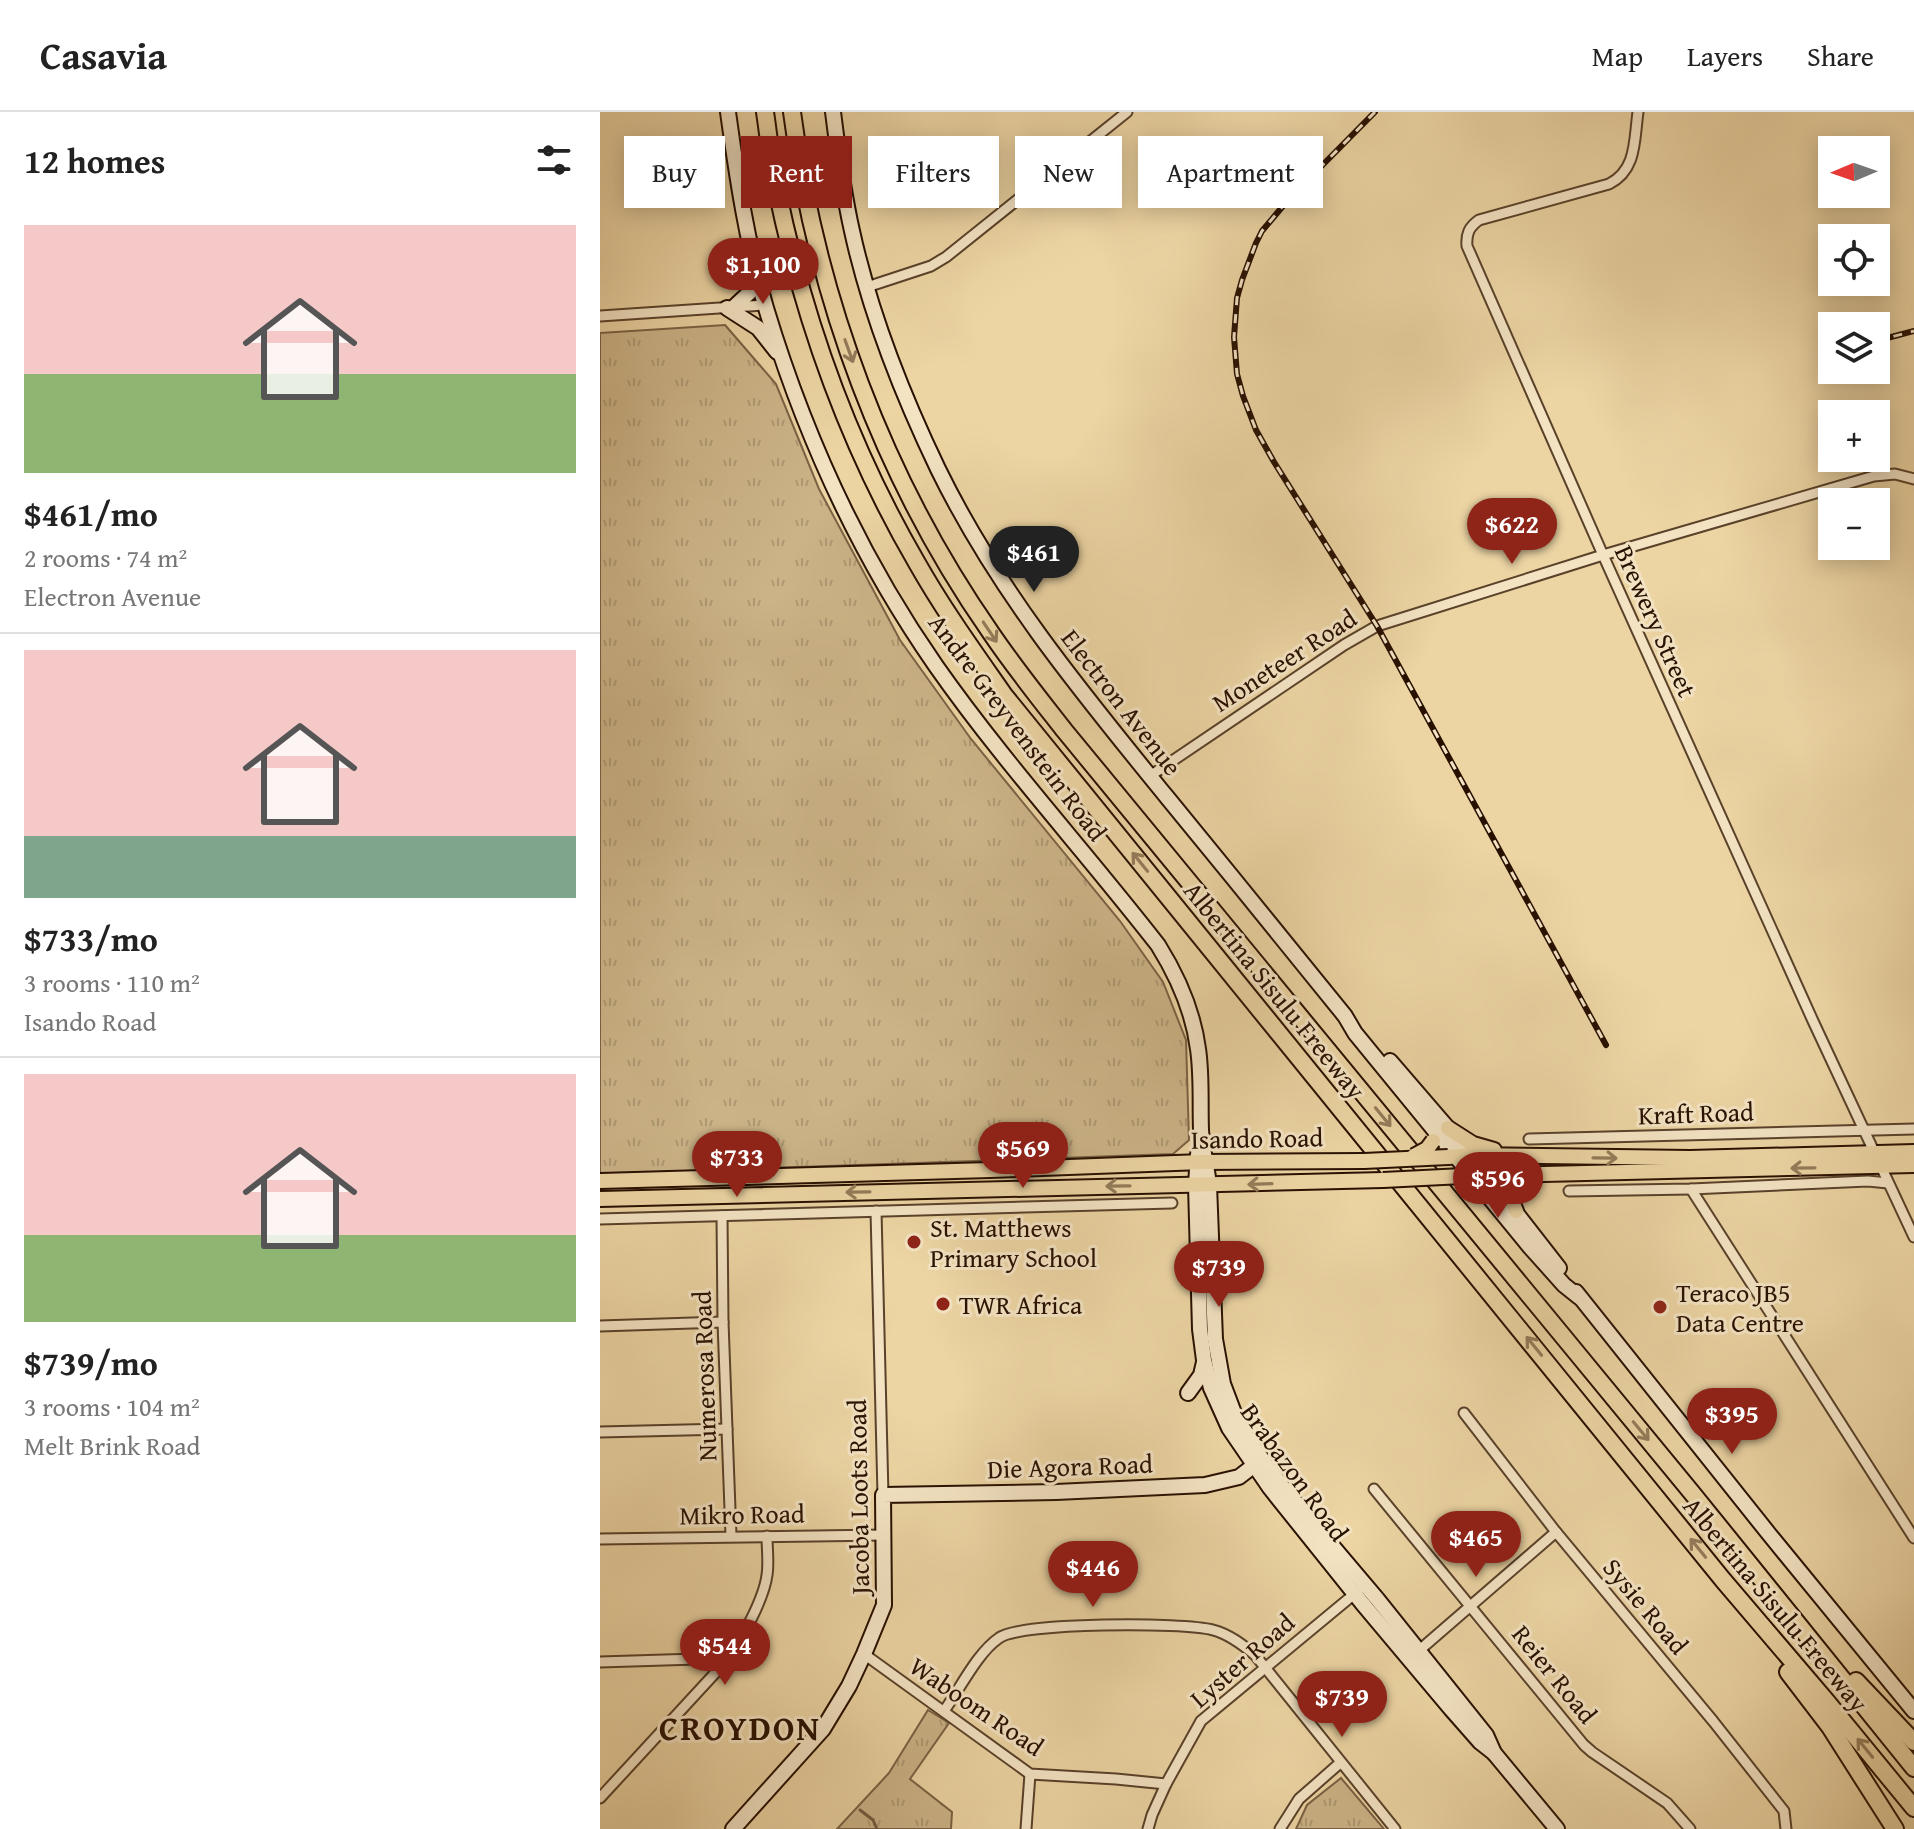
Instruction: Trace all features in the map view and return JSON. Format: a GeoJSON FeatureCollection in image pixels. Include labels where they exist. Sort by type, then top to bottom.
{"type":"FeatureCollection","features":[{"type":"Feature","properties":{"kind":"highway","name":"Albertina Sisulu Freeway"},"geometry":{"type":"LineString","coordinates":[[765,112],[776,187],[795,266],[833,387],[894,520],[959,631],[1004,695],[1754,1617],[1914,1808]]}},
{"type":"Feature","properties":{"kind":"highway","name":"Albertina Sisulu Freeway"},"geometry":{"type":"LineString","coordinates":[[792,112],[821,262],[834,310],[869,405],[938,550],[990,632],[1064,730],[1914,1768]]}},
{"type":"Feature","properties":{"kind":"highway"},"geometry":{"type":"LineString","coordinates":[[1754,1617],[1763,1638],[1830,1727],[1895,1829]]}},
{"type":"Feature","properties":{"kind":"highway"},"geometry":{"type":"LineString","coordinates":[[1806,1633],[1914,1742]]}},
{"type":"Feature","properties":{"kind":"main road","name":"Andre Greyvenstein Road"},"geometry":{"type":"LineString","coordinates":[[728,112],[737,175],[765,305],[811,434],[836,492],[870,558],[936,666],[1170,964],[1185,995],[1196,1032],[1202,1162]]}},
{"type":"Feature","properties":{"kind":"main road","name":"Electron Avenue"},"geometry":{"type":"LineString","coordinates":[[833,112],[852,231],[867,287],[902,388],[939,471],[1004,584],[1049,650],[1150,776],[1345,1016],[1361,1027],[1440,1134],[1547,1266],[1579,1297]]}},
{"type":"Feature","properties":{"kind":"main road"},"geometry":{"type":"LineString","coordinates":[[759,277],[749,293],[730,308],[758,328],[784,362]]}},
{"type":"Feature","properties":{"kind":"main road"},"geometry":{"type":"LineString","coordinates":[[1406,1159],[1427,1149],[1440,1134],[1517,1155]]}},
{"type":"Feature","properties":{"kind":"main road","name":"Isando Road"},"geometry":{"type":"LineString","coordinates":[[600,1199],[1560,1175],[1878,1160],[1914,1152]]}},
{"type":"Feature","properties":{"kind":"main road","name":"Isando Road"},"geometry":{"type":"LineString","coordinates":[[600,1181],[1517,1155],[1878,1160],[1914,1165]]}},
{"type":"Feature","properties":{"kind":"main road","name":"Brabazon Road"},"geometry":{"type":"LineString","coordinates":[[1202,1162],[1200,1329],[1211,1388],[1234,1437],[1414,1654],[1474,1735],[1494,1753],[1557,1829]]}},
{"type":"Feature","properties":{"kind":"main road"},"geometry":{"type":"LineString","coordinates":[[1516,1211],[1512,1196],[1516,1187],[1526,1182],[1554,1180],[1560,1175]]}},
{"type":"Feature","properties":{"kind":"main road","name":"Electron Avenue"},"geometry":{"type":"LineString","coordinates":[[1474,1176],[1516,1211],[1579,1297],[1914,1711]]}},
{"type":"Feature","properties":{"kind":"main road","name":"Brabazon Road"},"geometry":{"type":"LineString","coordinates":[[1202,1185],[1219,1365],[1237,1421],[1258,1463]]}},
{"type":"Feature","properties":{"kind":"main road"},"geometry":{"type":"LineString","coordinates":[[1188,1393],[1201,1375],[1204,1360]]}},
{"type":"Feature","properties":{"kind":"main road","name":"Die Agora Road"},"geometry":{"type":"LineString","coordinates":[[883,1495],[1205,1485],[1239,1477],[1258,1463]]}},
{"type":"Feature","properties":{"kind":"main road","name":"Jacoba Loots Road"},"geometry":{"type":"LineString","coordinates":[[733,1829],[823,1729],[864,1654],[884,1605],[883,1495]]}},
{"type":"Feature","properties":{"kind":"street"},"geometry":{"type":"LineString","coordinates":[[867,287],[931,266],[946,257],[1127,112]]}},
{"type":"Feature","properties":{"kind":"street","name":"Brewery Street"},"geometry":{"type":"LineString","coordinates":[[1638,112],[1631,160],[1617,180],[1479,220],[1467,234],[1469,253],[1914,1237]]}},
{"type":"Feature","properties":{"kind":"street"},"geometry":{"type":"LineString","coordinates":[[600,316],[765,305]]}},
{"type":"Feature","properties":{"kind":"street","name":"Moneteer Road"},"geometry":{"type":"LineString","coordinates":[[1150,776],[1377,626],[1603,555],[1874,476],[1895,474],[1914,479]]}},
{"type":"Feature","properties":{"kind":"street"},"geometry":{"type":"LineString","coordinates":[[1863,1130],[1914,1129]]}},
{"type":"Feature","properties":{"kind":"street","name":"Kraft Road"},"geometry":{"type":"LineString","coordinates":[[1529,1139],[1863,1130]]}},
{"type":"Feature","properties":{"kind":"street"},"geometry":{"type":"LineString","coordinates":[[1569,1191],[1868,1181],[1888,1183]]}},
{"type":"Feature","properties":{"kind":"street"},"geometry":{"type":"LineString","coordinates":[[1691,1189],[1914,1538]]}},
{"type":"Feature","properties":{"kind":"street"},"geometry":{"type":"LineString","coordinates":[[600,1219],[1172,1203]]}},
{"type":"Feature","properties":{"kind":"street","name":"Jacoba Loots Road"},"geometry":{"type":"LineString","coordinates":[[876,1211],[883,1495]]}},
{"type":"Feature","properties":{"kind":"street","name":"Numerosa Road"},"geometry":{"type":"LineString","coordinates":[[722,1216],[731,1536]]}},
{"type":"Feature","properties":{"kind":"street"},"geometry":{"type":"LineString","coordinates":[[600,1326],[723,1322]]}},
{"type":"Feature","properties":{"kind":"street","name":"Sysie Road"},"geometry":{"type":"LineString","coordinates":[[1464,1413],[1556,1532],[1776,1800],[1784,1811],[1786,1829]]}},
{"type":"Feature","properties":{"kind":"street"},"geometry":{"type":"LineString","coordinates":[[600,1432],[727,1429]]}},
{"type":"Feature","properties":{"kind":"street","name":"Reier Road"},"geometry":{"type":"LineString","coordinates":[[1374,1489],[1587,1748],[1667,1803],[1690,1829]]}},
{"type":"Feature","properties":{"kind":"street"},"geometry":{"type":"LineString","coordinates":[[1414,1654],[1556,1532]]}},
{"type":"Feature","properties":{"kind":"street","name":"Mikro Road"},"geometry":{"type":"LineString","coordinates":[[600,1539],[884,1535]]}},
{"type":"Feature","properties":{"kind":"street"},"geometry":{"type":"LineString","coordinates":[[600,1798],[729,1658],[767,1581],[767,1536]]}},
{"type":"Feature","properties":{"kind":"street","name":"Lyster Road"},"geometry":{"type":"LineString","coordinates":[[1148,1829],[1166,1784],[1201,1721],[1360,1590]]}},
{"type":"Feature","properties":{"kind":"street"},"geometry":{"type":"LineString","coordinates":[[944,1711],[983,1653],[1004,1635],[1028,1630],[1095,1626],[1198,1627],[1228,1635],[1255,1655],[1395,1829]]}},
{"type":"Feature","properties":{"kind":"street","name":"Waboom Road"},"geometry":{"type":"LineString","coordinates":[[864,1654],[1030,1774],[1166,1784]]}},
{"type":"Feature","properties":{"kind":"street"},"geometry":{"type":"LineString","coordinates":[[600,1662],[729,1658]]}},
{"type":"Feature","properties":{"kind":"street"},"geometry":{"type":"LineString","coordinates":[[1280,1829],[1299,1799],[1340,1763]]}},
{"type":"Feature","properties":{"kind":"street"},"geometry":{"type":"LineString","coordinates":[[1026,1829],[1030,1774]]}},
{"type":"Feature","properties":{"kind":"green space"},"geometry":{"type":"Polygon","coordinates":[[[725,325],[776,384],[819,489],[900,640],[971,739],[1120,921],[1163,982],[1186,1040],[1189,1140],[1173,1154],[600,1174],[600,333],[725,325]]]}},
{"type":"Feature","properties":{"kind":"green space"},"geometry":{"type":"Polygon","coordinates":[[[928,1710],[949,1723],[910,1779],[952,1812],[951,1829],[837,1829],[889,1773],[928,1710]]]}},
{"type":"Feature","properties":{"kind":"green space"},"geometry":{"type":"Polygon","coordinates":[[[1341,1778],[1384,1829],[1296,1829],[1307,1805],[1341,1778]]]}},
{"type":"Feature","properties":{"kind":"waterway"},"geometry":{"type":"LineString","coordinates":[[860,1810],[873,1820],[877,1829]]}},
{"type":"Feature","properties":{"kind":"railway"},"geometry":{"type":"LineString","coordinates":[[1375,112],[1288,200],[1262,231],[1237,298],[1234,337],[1237,374],[1256,430],[1377,626],[1606,1045]]}},
{"type":"Feature","properties":{"kind":"railway"},"geometry":{"type":"LineString","coordinates":[[1890,337],[1914,331]]}},
{"type":"Feature","properties":{"kind":"place","name":"St. Matthews Primary School"},"geometry":{"type":"Point","coordinates":[914,1242]}},
{"type":"Feature","properties":{"kind":"place","name":"TWR Africa"},"geometry":{"type":"Point","coordinates":[943,1304]}},
{"type":"Feature","properties":{"kind":"place","name":"Teraco JB5 Data Centre"},"geometry":{"type":"Point","coordinates":[1660,1307]}},
{"type":"Feature","properties":{"kind":"district","name":"CROYDON"},"geometry":{"type":"Point","coordinates":[740,1727]}}]}
